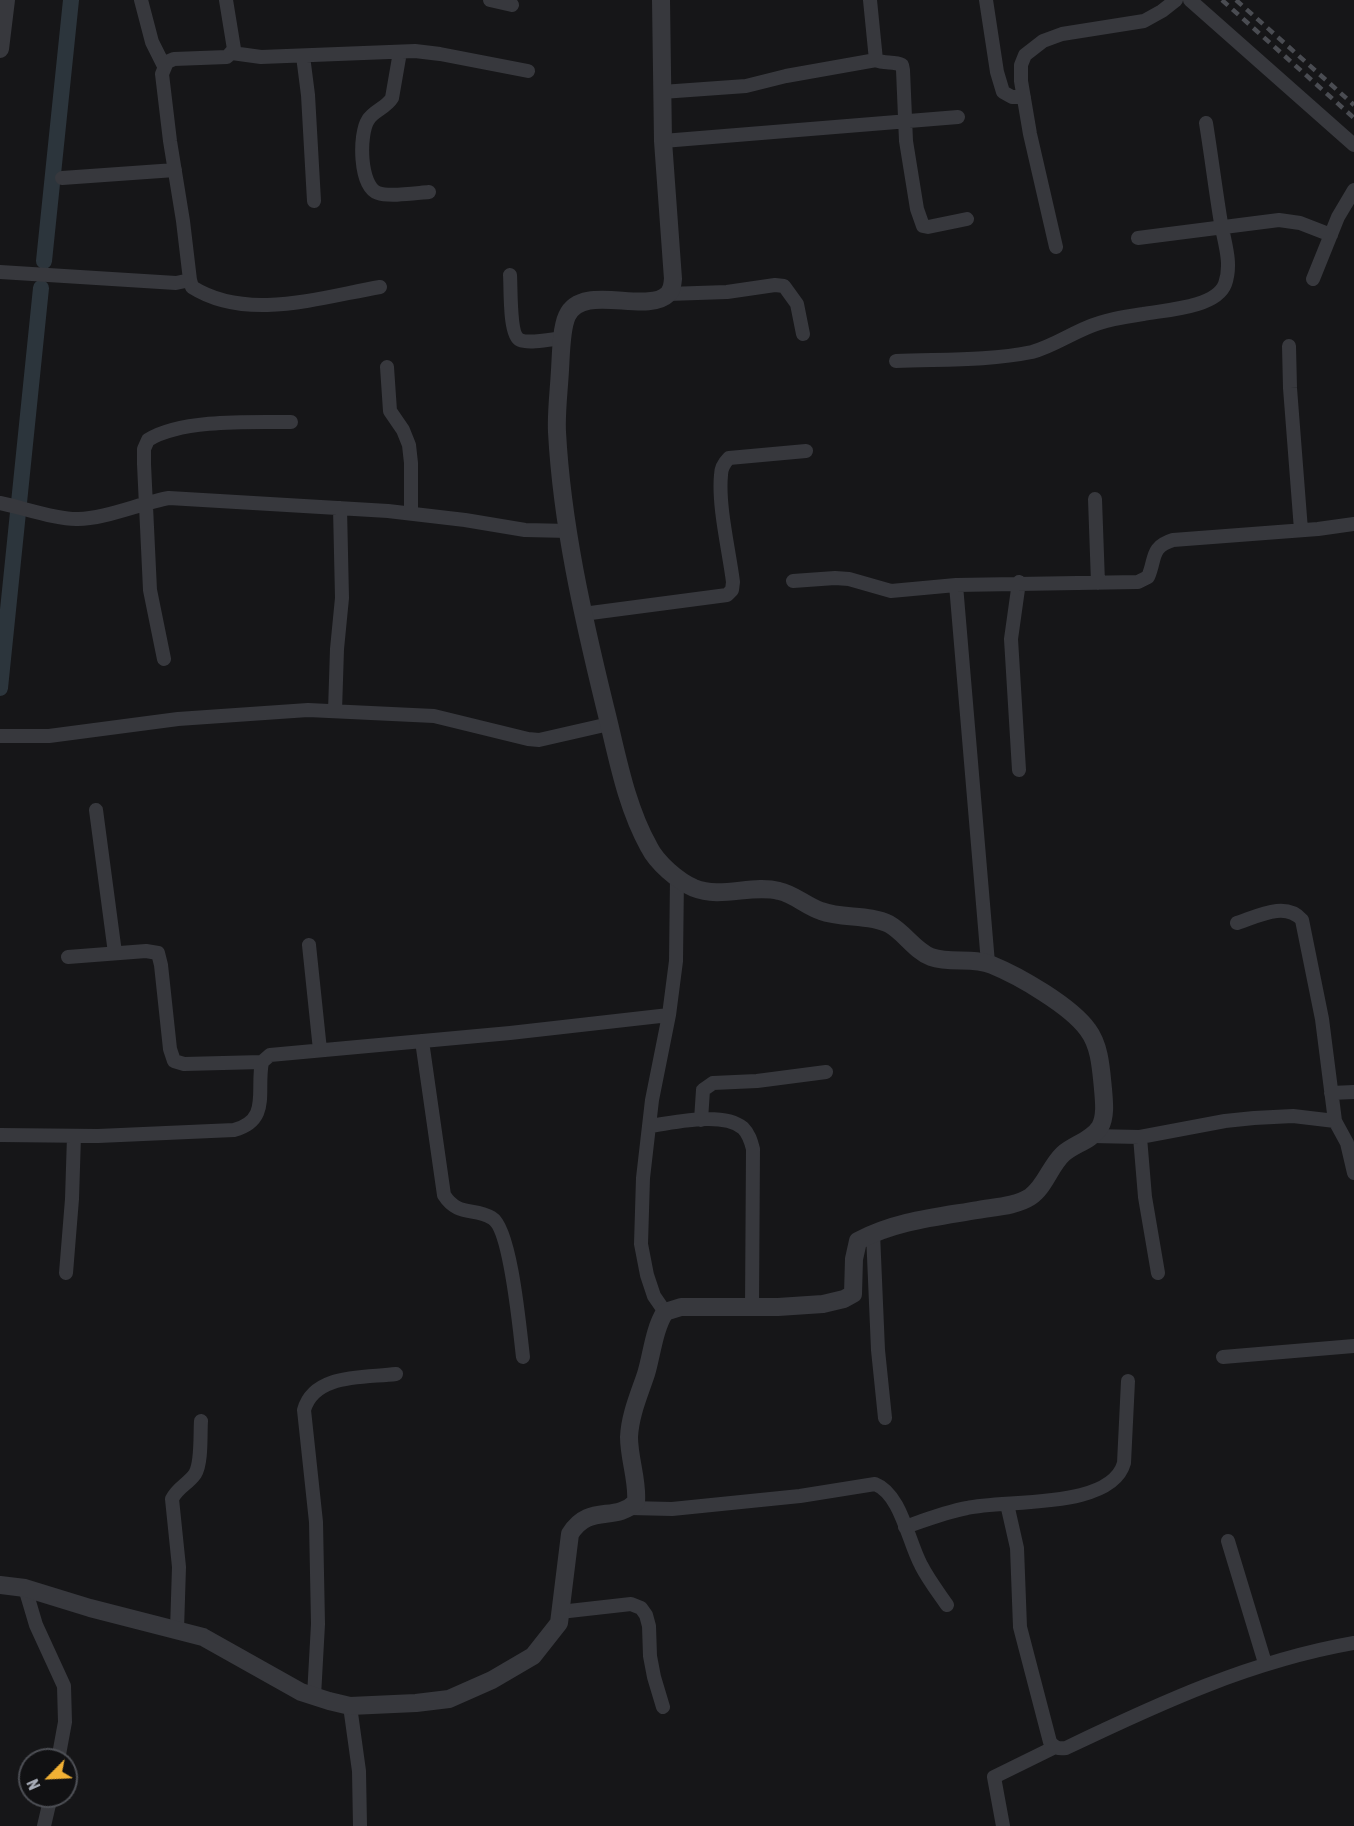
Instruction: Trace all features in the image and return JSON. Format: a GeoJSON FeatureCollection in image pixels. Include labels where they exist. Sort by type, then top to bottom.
{"type":"FeatureCollection","features":[{"type":"Feature","properties":{"kind":"street"},"geometry":{"type":"LineString","coordinates":[[0,49],[6,0]]}},
{"type":"Feature","properties":{"kind":"street"},"geometry":{"type":"LineString","coordinates":[[141,0],[152,42],[164,66]]}},
{"type":"Feature","properties":{"kind":"street"},"geometry":{"type":"LineString","coordinates":[[226,0],[234,49],[232,53],[227,57],[174,59],[167,62],[162,74],[192,287],[221,299],[269,305],[380,287]]}},
{"type":"Feature","properties":{"kind":"street"},"geometry":{"type":"LineString","coordinates":[[490,0],[512,5]]}},
{"type":"Feature","properties":{"kind":"street"},"geometry":{"type":"LineString","coordinates":[[661,0],[663,141],[673,279],[672,288],[668,294]]}},
{"type":"Feature","properties":{"kind":"street"},"geometry":{"type":"LineString","coordinates":[[870,0],[876,60]]}},
{"type":"Feature","properties":{"kind":"street"},"geometry":{"type":"LineString","coordinates":[[986,0],[1003,92],[1012,97],[1024,98]]}},
{"type":"Feature","properties":{"kind":"street"},"geometry":{"type":"LineString","coordinates":[[1056,247],[1021,81],[1021,65],[1025,55],[1033,47],[1062,34],[1144,21],[1176,0]]}},
{"type":"Feature","properties":{"kind":"street"},"geometry":{"type":"LineString","coordinates":[[1190,0],[1354,145]]}},
{"type":"Feature","properties":{"kind":"street"},"geometry":{"type":"LineString","coordinates":[[232,53],[261,57],[400,52],[440,54],[528,72]]}},
{"type":"Feature","properties":{"kind":"street"},"geometry":{"type":"LineString","coordinates":[[400,52],[392,98],[367,121],[363,166],[369,186],[375,192],[391,194],[429,192]]}},
{"type":"Feature","properties":{"kind":"street"},"geometry":{"type":"LineString","coordinates":[[303,56],[308,95],[314,201]]}},
{"type":"Feature","properties":{"kind":"street"},"geometry":{"type":"LineString","coordinates":[[662,92],[746,87],[786,76],[876,60],[902,65],[906,141],[917,209],[923,226],[937,227],[967,219]]}},
{"type":"Feature","properties":{"kind":"street"},"geometry":{"type":"LineString","coordinates":[[663,141],[958,117]]}},
{"type":"Feature","properties":{"kind":"street"},"geometry":{"type":"LineString","coordinates":[[896,361],[987,357],[1031,352],[1050,346],[1099,323],[1206,302],[1222,290],[1225,283],[1227,249],[1206,123]]}},
{"type":"Feature","properties":{"kind":"street"},"geometry":{"type":"LineString","coordinates":[[62,178],[175,170]]}},
{"type":"Feature","properties":{"kind":"street"},"geometry":{"type":"LineString","coordinates":[[1313,279],[1338,217],[1354,190]]}},
{"type":"Feature","properties":{"kind":"street"},"geometry":{"type":"LineString","coordinates":[[1138,238],[1279,220],[1300,223],[1331,235]]}},
{"type":"Feature","properties":{"kind":"street"},"geometry":{"type":"LineString","coordinates":[[0,272],[176,283],[190,280]]}},
{"type":"Feature","properties":{"kind":"street"},"geometry":{"type":"LineString","coordinates":[[510,275],[512,324],[516,337],[527,341],[563,338]]}},
{"type":"Feature","properties":{"kind":"street"},"geometry":{"type":"LineString","coordinates":[[630,1508],[636,1502],[637,1494],[629,1436],[660,1319],[665,1311],[681,1307],[823,1304],[844,1299],[852,1294],[855,1248],[858,1241],[904,1222],[1008,1205],[1026,1199],[1038,1190],[1058,1158],[1067,1150],[1092,1136],[1100,1126],[1105,1107],[1098,1050],[1089,1031],[1071,1012],[1015,976],[988,963],[943,960],[928,956],[885,921],[818,911],[780,891],[697,889],[677,878],[650,851],[639,826],[624,785],[609,724],[583,614],[569,531],[557,429],[563,338],[568,314],[575,306],[584,302],[618,299],[648,301],[668,294],[727,291],[775,285],[784,286],[796,304],[803,334]]}},
{"type":"Feature","properties":{"kind":"street"},"geometry":{"type":"LineString","coordinates":[[1289,346],[1301,530]]}},
{"type":"Feature","properties":{"kind":"street"},"geometry":{"type":"LineString","coordinates":[[387,367],[390,411],[403,430],[411,463],[411,513]]}},
{"type":"Feature","properties":{"kind":"street"},"geometry":{"type":"LineString","coordinates":[[164,658],[150,590],[144,449],[148,440],[154,436],[213,423],[291,422]]}},
{"type":"Feature","properties":{"kind":"street"},"geometry":{"type":"LineString","coordinates":[[583,614],[727,596],[732,590],[733,582],[722,502],[721,473],[724,464],[729,458],[806,451]]}},
{"type":"Feature","properties":{"kind":"street"},"geometry":{"type":"LineString","coordinates":[[0,503],[76,519],[95,517],[146,502],[169,498],[411,513],[525,530],[569,531]]}},
{"type":"Feature","properties":{"kind":"street"},"geometry":{"type":"LineString","coordinates":[[1095,499],[1098,583]]}},
{"type":"Feature","properties":{"kind":"street"},"geometry":{"type":"LineString","coordinates":[[335,711],[337,649],[342,598],[340,508]]}},
{"type":"Feature","properties":{"kind":"street"},"geometry":{"type":"LineString","coordinates":[[793,581],[849,579],[891,591],[1019,582],[1138,582],[1148,577],[1157,548],[1173,540],[1354,524]]}},
{"type":"Feature","properties":{"kind":"street"},"geometry":{"type":"LineString","coordinates":[[1019,582],[1011,639],[1019,770]]}},
{"type":"Feature","properties":{"kind":"street"},"geometry":{"type":"LineString","coordinates":[[956,585],[988,963]]}},
{"type":"Feature","properties":{"kind":"street"},"geometry":{"type":"LineString","coordinates":[[3,736],[49,736],[178,719],[308,710],[434,716],[528,739],[555,737],[609,724]]}},
{"type":"Feature","properties":{"kind":"street"},"geometry":{"type":"LineString","coordinates":[[96,810],[115,953]]}},
{"type":"Feature","properties":{"kind":"street"},"geometry":{"type":"LineString","coordinates":[[665,1311],[654,1296],[641,1244],[643,1179],[652,1100],[669,1015],[676,961],[677,878]]}},
{"type":"Feature","properties":{"kind":"street"},"geometry":{"type":"LineString","coordinates":[[1237,923],[1280,910],[1296,913],[1302,920],[1306,930],[1322,1019],[1335,1121],[1347,1143],[1354,1173]]}},
{"type":"Feature","properties":{"kind":"street"},"geometry":{"type":"LineString","coordinates":[[309,945],[320,1050]]}},
{"type":"Feature","properties":{"kind":"street"},"geometry":{"type":"LineString","coordinates":[[68,957],[146,951],[158,953],[170,1049],[174,1061],[184,1064],[262,1062],[270,1055],[510,1034],[669,1015]]}},
{"type":"Feature","properties":{"kind":"street"},"geometry":{"type":"LineString","coordinates":[[422,1041],[444,1195],[457,1209],[492,1218],[498,1223],[511,1270],[523,1357]]}},
{"type":"Feature","properties":{"kind":"street"},"geometry":{"type":"LineString","coordinates":[[0,1135],[74,1136],[243,1128],[252,1123],[259,1110],[262,1062]]}},
{"type":"Feature","properties":{"kind":"street"},"geometry":{"type":"LineString","coordinates":[[701,1120],[703,1090],[713,1083],[757,1082],[826,1072]]}},
{"type":"Feature","properties":{"kind":"street"},"geometry":{"type":"LineString","coordinates":[[1331,1093],[1354,1092]]}},
{"type":"Feature","properties":{"kind":"street"},"geometry":{"type":"LineString","coordinates":[[1092,1136],[1140,1137],[1225,1121],[1254,1118],[1293,1116],[1335,1121]]}},
{"type":"Feature","properties":{"kind":"street"},"geometry":{"type":"LineString","coordinates":[[649,1126],[715,1119],[736,1124],[744,1129],[750,1138],[753,1149],[752,1307]]}},
{"type":"Feature","properties":{"kind":"street"},"geometry":{"type":"LineString","coordinates":[[66,1273],[74,1136]]}},
{"type":"Feature","properties":{"kind":"street"},"geometry":{"type":"LineString","coordinates":[[1140,1137],[1146,1197],[1158,1273]]}},
{"type":"Feature","properties":{"kind":"street"},"geometry":{"type":"LineString","coordinates":[[873,1233],[878,1350],[885,1418]]}},
{"type":"Feature","properties":{"kind":"street"},"geometry":{"type":"LineString","coordinates":[[1223,1357],[1354,1346]]}},
{"type":"Feature","properties":{"kind":"street"},"geometry":{"type":"LineString","coordinates":[[314,1696],[318,1624],[316,1522],[304,1410],[310,1396],[333,1380],[396,1374]]}},
{"type":"Feature","properties":{"kind":"street"},"geometry":{"type":"LineString","coordinates":[[905,1527],[968,1507],[1082,1495],[1113,1481],[1122,1473],[1124,1463],[1128,1382]]}},
{"type":"Feature","properties":{"kind":"street"},"geometry":{"type":"LineString","coordinates":[[177,1630],[179,1567],[172,1499],[175,1492],[195,1474],[199,1455],[201,1421]]}},
{"type":"Feature","properties":{"kind":"street"},"geometry":{"type":"LineString","coordinates":[[0,1585],[25,1588],[90,1608],[203,1636],[301,1692],[314,1696],[350,1706],[416,1703],[449,1699],[492,1680],[533,1656],[559,1623],[570,1534],[576,1525],[589,1516],[630,1508],[672,1509],[800,1496],[875,1484],[883,1487],[895,1502],[922,1568],[947,1605]]}},
{"type":"Feature","properties":{"kind":"street"},"geometry":{"type":"LineString","coordinates":[[1007,1504],[1017,1548],[1020,1627],[1050,1742],[1055,1747],[1066,1748],[1133,1716],[1230,1675],[1265,1663],[1354,1643]]}},
{"type":"Feature","properties":{"kind":"street"},"geometry":{"type":"LineString","coordinates":[[1228,1540],[1265,1663]]}},
{"type":"Feature","properties":{"kind":"street"},"geometry":{"type":"LineString","coordinates":[[25,1588],[36,1625],[64,1686],[65,1722],[60,1748]]}},
{"type":"Feature","properties":{"kind":"street"},"geometry":{"type":"LineString","coordinates":[[560,1612],[631,1604],[641,1608],[649,1626],[652,1667],[663,1707]]}},
{"type":"Feature","properties":{"kind":"street"},"geometry":{"type":"LineString","coordinates":[[350,1706],[359,1771],[360,1826]]}},
{"type":"Feature","properties":{"kind":"street"},"geometry":{"type":"LineString","coordinates":[[1003,1826],[994,1777],[1055,1747]]}},
{"type":"Feature","properties":{"kind":"street"},"geometry":{"type":"LineString","coordinates":[[44,1826],[48,1808]]}},
{"type":"Feature","properties":{"kind":"waterway"},"geometry":{"type":"LineString","coordinates":[[44,261],[71,0]]}},
{"type":"Feature","properties":{"kind":"waterway"},"geometry":{"type":"LineString","coordinates":[[0,688],[41,288]]}},
{"type":"Feature","properties":{"kind":"railway"},"geometry":{"type":"LineString","coordinates":[[1222,0],[1354,118]]}},
{"type":"Feature","properties":{"kind":"railway"},"geometry":{"type":"LineString","coordinates":[[1236,0],[1354,105]]}}]}
